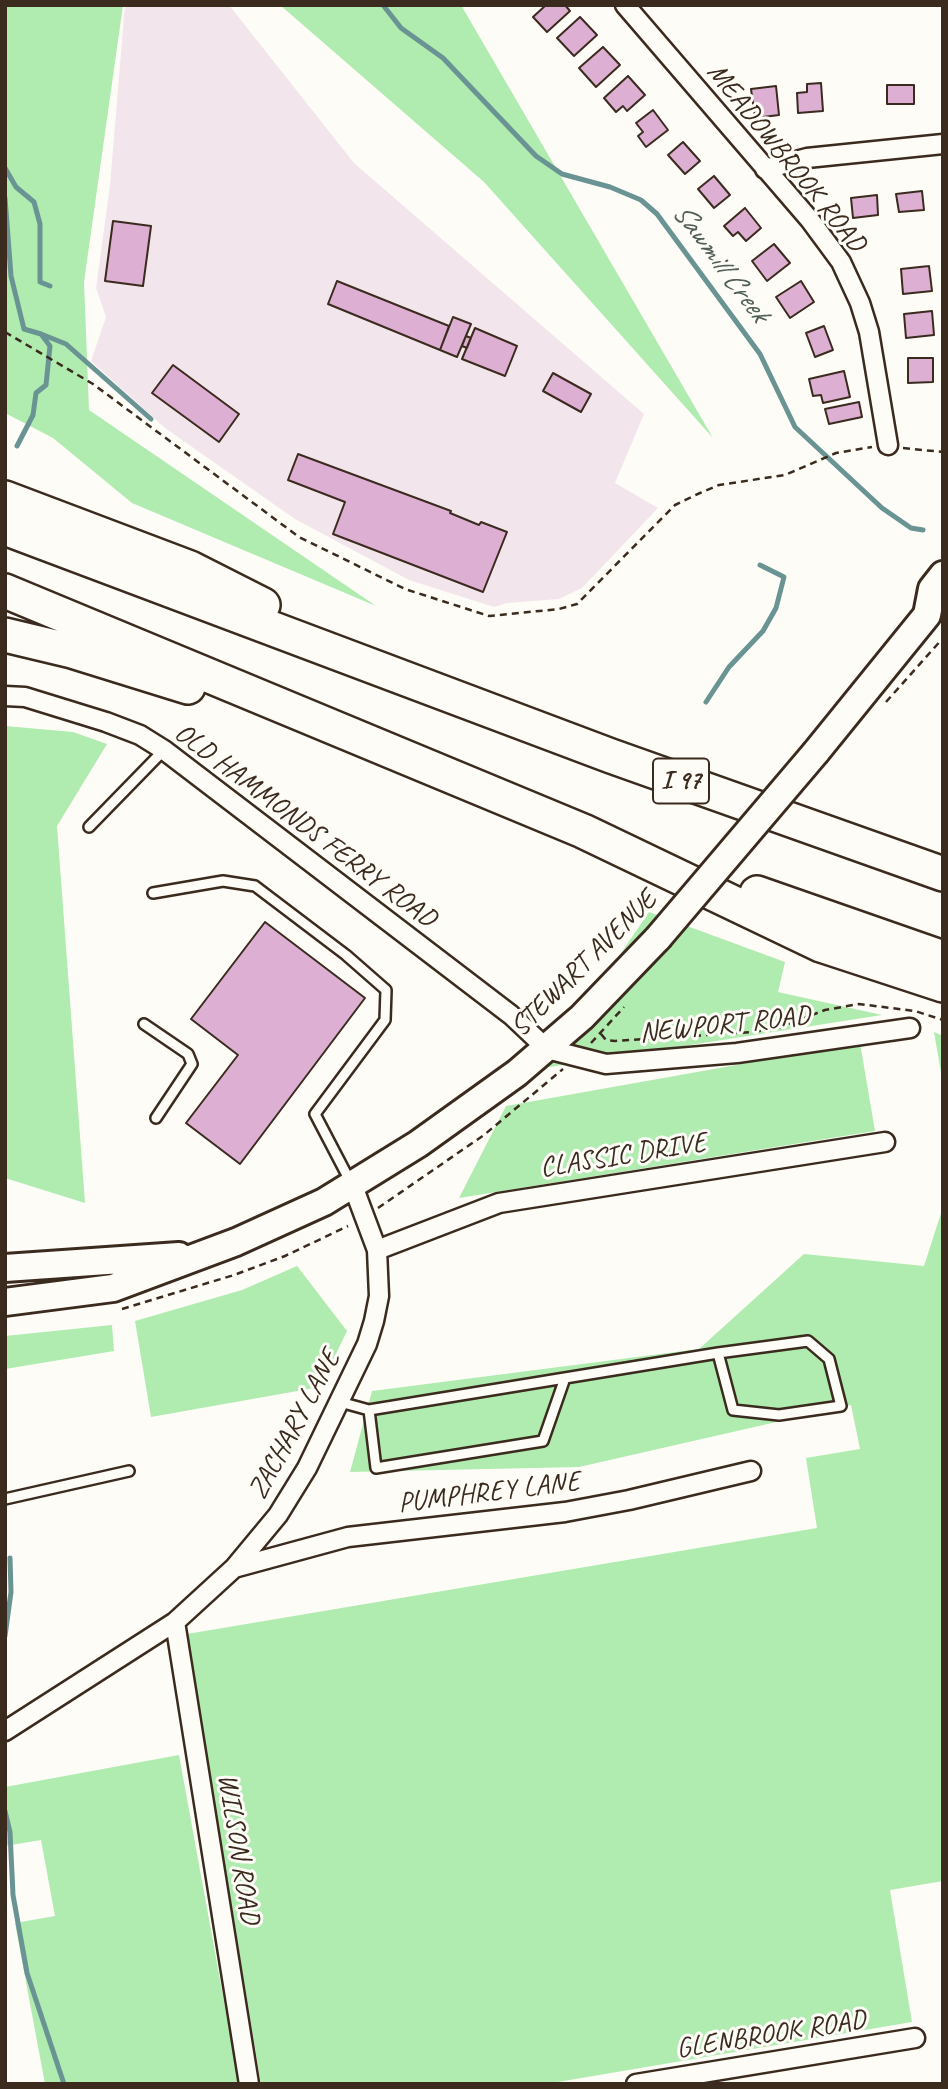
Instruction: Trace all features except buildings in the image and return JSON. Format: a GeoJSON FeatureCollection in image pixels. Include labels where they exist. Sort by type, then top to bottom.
{"type":"FeatureCollection","features":[{"type":"Feature","properties":{"kind":"highway"},"geometry":{"type":"LineString","coordinates":[[5,498],[190,568],[421,684]]}},
{"type":"Feature","properties":{"kind":"highway","name":"I 97"},"geometry":{"type":"LineString","coordinates":[[5,528],[421,684],[943,874]]}},
{"type":"Feature","properties":{"kind":"highway"},"geometry":{"type":"LineString","coordinates":[[5,591],[583,831],[821,945],[943,985]]}},
{"type":"Feature","properties":{"kind":"highway"},"geometry":{"type":"LineString","coordinates":[[5,635],[72,651],[391,751]]}},
{"type":"Feature","properties":{"kind":"highway"},"geometry":{"type":"LineString","coordinates":[[583,831],[943,958]]}},
{"type":"Feature","properties":{"kind":"street","name":"MEADOWBROOK ROAD"},"geometry":{"type":"LineString","coordinates":[[625,5],[827,243],[851,281],[860,303],[876,364],[888,444]]}},
{"type":"Feature","properties":{"kind":"street"},"geometry":{"type":"LineString","coordinates":[[765,169],[807,158],[943,144]]}},
{"type":"Feature","properties":{"kind":"street","name":"STEWART AVENUE"},"geometry":{"type":"LineString","coordinates":[[5,1302],[113,1288],[291,1219],[353,1186],[461,1116],[547,1049],[658,939],[935,613],[932,589],[943,575]]}},
{"type":"Feature","properties":{"kind":"street","name":"OLD HAMMONDS FERRY ROAD"},"geometry":{"type":"LineString","coordinates":[[5,696],[25,697],[106,722],[139,735],[164,750],[512,1016],[547,1049]]}},
{"type":"Feature","properties":{"kind":"street","name":"NEWPORT ROAD"},"geometry":{"type":"LineString","coordinates":[[547,1049],[606,1064],[737,1053],[910,1028]]}},
{"type":"Feature","properties":{"kind":"street","name":"CLASSIC DRIVE"},"geometry":{"type":"LineString","coordinates":[[377,1250],[499,1203],[885,1142]]}},
{"type":"Feature","properties":{"kind":"street","name":"ZACHARY LANE"},"geometry":{"type":"LineString","coordinates":[[5,1731],[175,1622],[234,1568],[278,1515],[307,1468],[340,1402],[374,1321],[379,1296],[377,1250],[353,1186]]}},
{"type":"Feature","properties":{"kind":"street","name":"STEWART AVENUE"},"geometry":{"type":"LineString","coordinates":[[5,1268],[112,1258],[202,1255]]}},
{"type":"Feature","properties":{"kind":"street","name":"PUMPHREY LANE"},"geometry":{"type":"LineString","coordinates":[[234,1568],[348,1536],[565,1512],[751,1471]]}},
{"type":"Feature","properties":{"kind":"street","name":"WILSON ROAD"},"geometry":{"type":"LineString","coordinates":[[175,1622],[249,2084]]}},
{"type":"Feature","properties":{"kind":"street","name":"GLENBROOK ROAD"},"geometry":{"type":"LineString","coordinates":[[636,2084],[915,2038]]}},
{"type":"Feature","properties":{"kind":"lane"},"geometry":{"type":"LineString","coordinates":[[89,827],[164,750]]}},
{"type":"Feature","properties":{"kind":"lane"},"geometry":{"type":"LineString","coordinates":[[153,893],[223,881],[254,887],[346,955],[386,990],[385,1020],[315,1114],[353,1186]]}},
{"type":"Feature","properties":{"kind":"lane"},"geometry":{"type":"LineString","coordinates":[[144,1024],[188,1054],[192,1064],[156,1118]]}},
{"type":"Feature","properties":{"kind":"lane"},"geometry":{"type":"LineString","coordinates":[[340,1402],[369,1410],[718,1353],[808,1341],[829,1359],[841,1406],[779,1415],[733,1410],[718,1353]]}},
{"type":"Feature","properties":{"kind":"lane"},"geometry":{"type":"LineString","coordinates":[[369,1410],[376,1468],[543,1441],[565,1378]]}},
{"type":"Feature","properties":{"kind":"lane"},"geometry":{"type":"LineString","coordinates":[[5,1499],[129,1471]]}},
{"type":"Feature","properties":{"kind":"path"},"geometry":{"type":"LineString","coordinates":[[5,332],[93,384],[299,537],[405,589],[489,616],[559,609],[578,604],[588,597],[675,505],[719,485],[772,478],[836,453]]}},
{"type":"Feature","properties":{"kind":"path"},"geometry":{"type":"LineString","coordinates":[[601,1034],[606,1040],[615,1041],[753,1032],[778,1028],[825,1010],[859,1004],[915,1011],[943,1020]]}},
{"type":"Feature","properties":{"kind":"shaded area"},"geometry":{"type":"Polygon","coordinates":[[[125,5],[229,5],[354,163],[644,414],[615,483],[658,508],[582,588],[559,599],[507,603],[494,607],[409,580],[295,519],[165,428],[91,361],[106,317],[96,288],[110,185],[125,5]]]}},
{"type":"Feature","properties":{"kind":"green space"},"geometry":{"type":"Polygon","coordinates":[[[5,5],[123,5],[84,282],[89,410],[376,606],[132,503],[53,438],[5,413],[5,5]]]}},
{"type":"Feature","properties":{"kind":"green space"},"geometry":{"type":"Polygon","coordinates":[[[280,5],[461,5],[713,438],[484,182],[280,5]]]}},
{"type":"Feature","properties":{"kind":"green space"},"geometry":{"type":"Polygon","coordinates":[[[5,726],[73,732],[107,744],[57,826],[85,1203],[5,1178],[5,726]]]}},
{"type":"Feature","properties":{"kind":"green space"},"geometry":{"type":"Polygon","coordinates":[[[649,912],[785,962],[778,992],[882,1015],[543,1068],[649,912]]]}},
{"type":"Feature","properties":{"kind":"green space"},"geometry":{"type":"Polygon","coordinates":[[[934,1032],[943,1036],[943,1084],[934,1032]]]}},
{"type":"Feature","properties":{"kind":"green space"},"geometry":{"type":"Polygon","coordinates":[[[860,1043],[875,1131],[459,1198],[506,1106],[860,1043]]]}},
{"type":"Feature","properties":{"kind":"green space"},"geometry":{"type":"Polygon","coordinates":[[[943,1207],[943,1881],[890,1890],[912,2022],[546,2084],[261,2084],[187,1634],[817,1528],[806,1458],[860,1449],[851,1405],[579,1467],[350,1472],[372,1391],[699,1349],[804,1254],[924,1266],[943,1207]]]}},
{"type":"Feature","properties":{"kind":"green space"},"geometry":{"type":"Polygon","coordinates":[[[297,1266],[347,1331],[320,1387],[151,1417],[135,1321],[242,1290],[297,1266]]]}},
{"type":"Feature","properties":{"kind":"green space"},"geometry":{"type":"Polygon","coordinates":[[[112,1325],[114,1351],[5,1369],[5,1336],[112,1325]]]}},
{"type":"Feature","properties":{"kind":"green space"},"geometry":{"type":"Polygon","coordinates":[[[179,1755],[239,2084],[45,2084],[15,1923],[55,1916],[41,1840],[5,1846],[5,1787],[179,1755]]]}},
{"type":"Feature","properties":{"kind":"waterway","name":"Sawmill Creek"},"geometry":{"type":"LineString","coordinates":[[383,5],[401,28],[443,58],[536,156],[562,174],[610,187],[641,200],[657,214],[760,354],[795,427],[882,508],[911,528],[923,530]]}},
{"type":"Feature","properties":{"kind":"waterway"},"geometry":{"type":"LineString","coordinates":[[5,168],[16,187],[34,202],[40,224],[40,282],[50,286]]}},
{"type":"Feature","properties":{"kind":"waterway"},"geometry":{"type":"LineString","coordinates":[[5,198],[11,276],[24,329],[41,334],[50,346],[46,385],[36,393],[33,415],[17,446]]}},
{"type":"Feature","properties":{"kind":"waterway"},"geometry":{"type":"LineString","coordinates":[[41,334],[66,344],[151,419]]}},
{"type":"Feature","properties":{"kind":"waterway"},"geometry":{"type":"LineString","coordinates":[[706,702],[729,667],[763,631],[776,608],[784,577],[760,565]]}},
{"type":"Feature","properties":{"kind":"waterway"},"geometry":{"type":"LineString","coordinates":[[5,1636],[11,1592],[10,1558]]}},
{"type":"Feature","properties":{"kind":"waterway"},"geometry":{"type":"LineString","coordinates":[[5,1811],[10,1832],[13,1895],[27,1973],[64,2084]]}}]}
